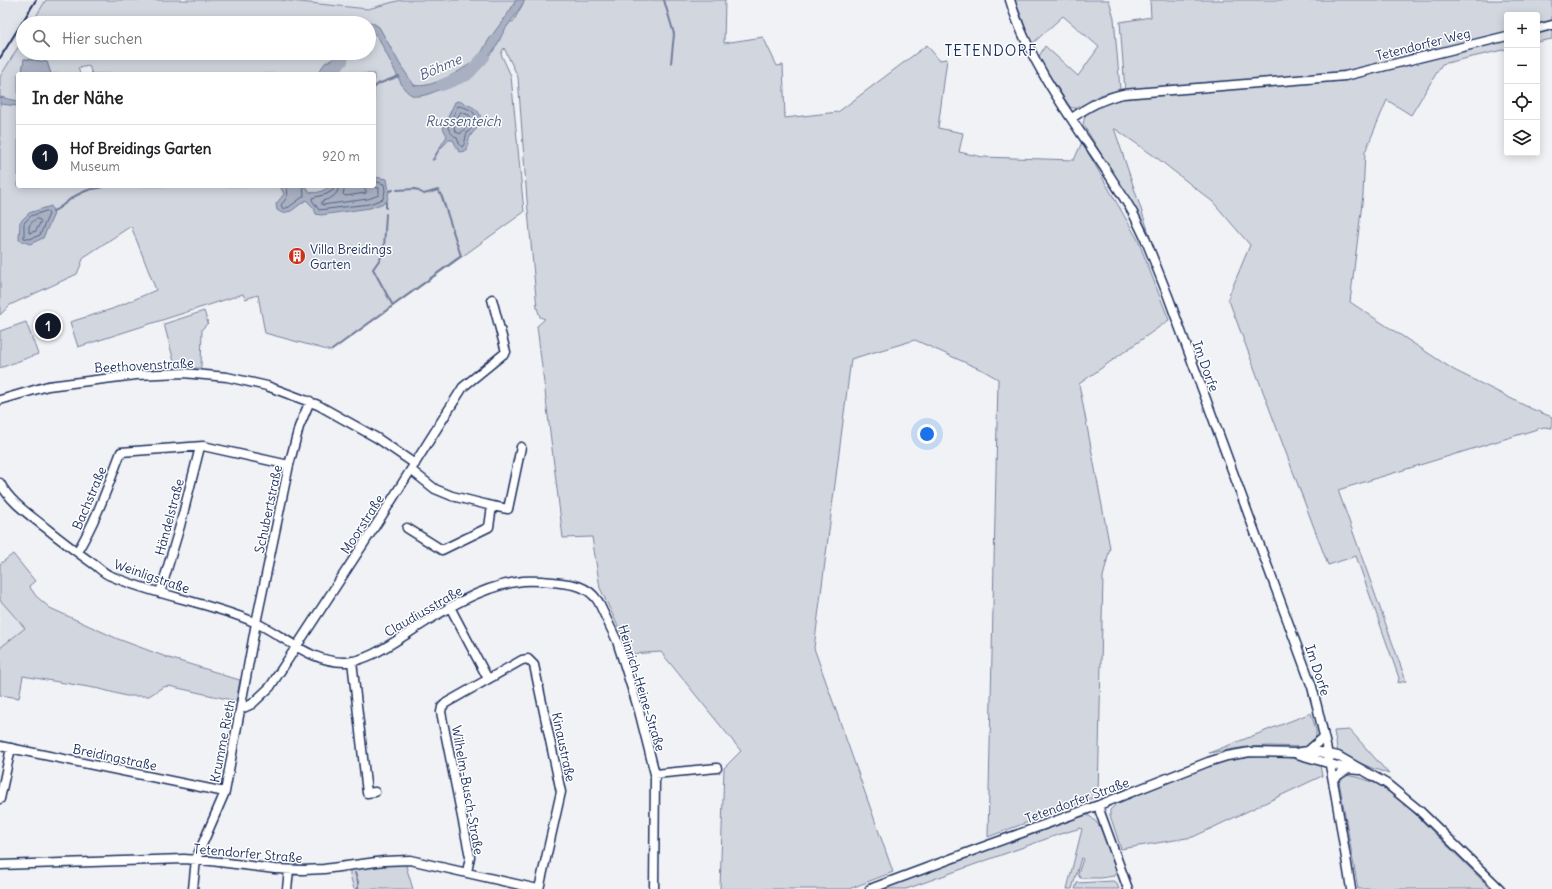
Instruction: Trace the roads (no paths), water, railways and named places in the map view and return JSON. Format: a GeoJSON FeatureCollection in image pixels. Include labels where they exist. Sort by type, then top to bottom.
{"type":"FeatureCollection","features":[{"type":"Feature","properties":{"kind":"street","name":"Im Dorfe"},"geometry":{"type":"LineString","coordinates":[[1010,0],[1026,42],[1072,118],[1124,197],[1145,238],[1170,302],[1306,671],[1328,753],[1351,889]]}},
{"type":"Feature","properties":{"kind":"street"},"geometry":{"type":"LineString","coordinates":[[1540,28],[1552,25]]}},
{"type":"Feature","properties":{"kind":"street","name":"Tetendorfer Weg"},"geometry":{"type":"LineString","coordinates":[[1072,118],[1104,98],[1123,94],[1345,76],[1504,37]]}},
{"type":"Feature","properties":{"kind":"street","name":"Moorstraße"},"geometry":{"type":"LineString","coordinates":[[240,709],[252,704],[267,690],[384,514],[463,387],[506,352],[492,299]]}},
{"type":"Feature","properties":{"kind":"street","name":"Beethovenstraße"},"geometry":{"type":"LineString","coordinates":[[0,400],[56,385],[136,375],[182,372],[227,377],[266,386],[310,401],[377,438],[413,467],[435,489],[452,496],[492,506]]}},
{"type":"Feature","properties":{"kind":"street","name":"Schubertstraße"},"geometry":{"type":"LineString","coordinates":[[256,623],[289,465],[299,427],[310,401]]}},
{"type":"Feature","properties":{"kind":"street"},"geometry":{"type":"LineString","coordinates":[[200,447],[203,446],[289,465]]}},
{"type":"Feature","properties":{"kind":"street","name":"Bachstraße"},"geometry":{"type":"LineString","coordinates":[[77,552],[87,536],[99,511],[121,452],[200,447]]}},
{"type":"Feature","properties":{"kind":"street","name":"Händelstraße"},"geometry":{"type":"LineString","coordinates":[[160,593],[180,526],[200,447]]}},
{"type":"Feature","properties":{"kind":"street"},"geometry":{"type":"LineString","coordinates":[[407,528],[442,550],[489,527],[492,506],[508,508],[521,447]]}},
{"type":"Feature","properties":{"kind":"street","name":"Weinligstraße"},"geometry":{"type":"LineString","coordinates":[[0,484],[5,492],[27,512],[110,576],[160,593],[230,612],[256,623],[296,646]]}},
{"type":"Feature","properties":{"kind":"street","name":"Claudiusstraße"},"geometry":{"type":"LineString","coordinates":[[296,646],[326,660],[338,662],[352,661],[375,653],[450,607],[498,586],[518,582],[536,581],[567,583],[583,588],[594,596],[602,609]]}},
{"type":"Feature","properties":{"kind":"street"},"geometry":{"type":"LineString","coordinates":[[450,607],[488,679]]}},
{"type":"Feature","properties":{"kind":"street","name":"Heinrich-Heine-Straße"},"geometry":{"type":"LineString","coordinates":[[602,609],[617,640],[639,711],[655,774],[654,889]]}},
{"type":"Feature","properties":{"kind":"street","name":"Krumme Rieth"},"geometry":{"type":"LineString","coordinates":[[194,889],[196,859],[225,792],[256,623]]}},
{"type":"Feature","properties":{"kind":"street","name":"Kinaustraße"},"geometry":{"type":"LineString","coordinates":[[488,679],[522,660],[528,659],[534,665],[561,792],[539,889]]}},
{"type":"Feature","properties":{"kind":"street"},"geometry":{"type":"LineString","coordinates":[[352,661],[367,793],[375,792]]}},
{"type":"Feature","properties":{"kind":"street","name":"Wilhelm-Busch-Straße"},"geometry":{"type":"LineString","coordinates":[[467,872],[470,857],[441,712],[442,708],[446,704],[488,679]]}},
{"type":"Feature","properties":{"kind":"street"},"geometry":{"type":"LineString","coordinates":[[1308,751],[1324,737]]}},
{"type":"Feature","properties":{"kind":"street","name":"Breidingstraße"},"geometry":{"type":"LineString","coordinates":[[0,746],[225,792]]}},
{"type":"Feature","properties":{"kind":"street"},"geometry":{"type":"LineString","coordinates":[[0,799],[11,748]]}},
{"type":"Feature","properties":{"kind":"street","name":"Tetendorfer Straße"},"geometry":{"type":"LineString","coordinates":[[870,889],[1099,806],[1208,762],[1227,756],[1250,752],[1295,753],[1308,751],[1328,753],[1350,762],[1360,770]]}},
{"type":"Feature","properties":{"kind":"street","name":"Tetendorfer Straße"},"geometry":{"type":"LineString","coordinates":[[1295,753],[1308,758],[1360,770]]}},
{"type":"Feature","properties":{"kind":"street"},"geometry":{"type":"LineString","coordinates":[[655,774],[717,768]]}},
{"type":"Feature","properties":{"kind":"street"},"geometry":{"type":"LineString","coordinates":[[1333,780],[1348,768]]}},
{"type":"Feature","properties":{"kind":"street"},"geometry":{"type":"LineString","coordinates":[[1360,770],[1387,784],[1404,796],[1500,889]]}},
{"type":"Feature","properties":{"kind":"street"},"geometry":{"type":"LineString","coordinates":[[1099,806],[1128,889]]}},
{"type":"Feature","properties":{"kind":"street","name":"Tetendorfer Straße"},"geometry":{"type":"LineString","coordinates":[[0,865],[196,859],[289,870],[324,870],[399,860],[423,862],[539,889]]}},
{"type":"Feature","properties":{"kind":"street"},"geometry":{"type":"LineString","coordinates":[[287,889],[289,870]]}},
{"type":"Feature","properties":{"kind":"water"},"geometry":{"type":"Polygon","coordinates":[[[516,0],[525,0],[504,31],[494,50],[480,64],[445,87],[423,96],[415,96],[408,93],[403,87],[376,35],[376,25],[379,27],[401,66],[414,85],[428,85],[463,69],[475,60],[516,0]]]}},
{"type":"Feature","properties":{"kind":"water"},"geometry":{"type":"Polygon","coordinates":[[[24,60],[32,60],[47,62],[50,72],[22,72],[24,60]]]}},
{"type":"Feature","properties":{"kind":"water"},"geometry":{"type":"Polygon","coordinates":[[[331,60],[342,60],[329,72],[318,72],[325,63],[331,60]]]}},
{"type":"Feature","properties":{"kind":"water"},"geometry":{"type":"Polygon","coordinates":[[[0,97],[16,101],[16,106],[0,104],[0,97]]]}},
{"type":"Feature","properties":{"kind":"water","name":"Russenteich"},"geometry":{"type":"Polygon","coordinates":[[[458,101],[471,106],[478,112],[481,120],[479,125],[470,137],[467,151],[459,152],[453,140],[449,140],[439,150],[434,160],[432,160],[447,136],[443,128],[455,102],[458,101]]]}},
{"type":"Feature","properties":{"kind":"water"},"geometry":{"type":"Polygon","coordinates":[[[376,177],[387,179],[389,191],[387,202],[370,208],[321,215],[316,214],[314,208],[306,200],[291,211],[282,213],[277,210],[276,204],[284,194],[281,188],[307,188],[309,192],[313,193],[327,188],[376,188],[376,177]]]}},
{"type":"Feature","properties":{"kind":"water"},"geometry":{"type":"Polygon","coordinates":[[[51,206],[54,214],[43,238],[30,244],[19,240],[20,222],[29,213],[51,206]]]}},
{"type":"Feature","properties":{"kind":"waterway"},"geometry":{"type":"LineString","coordinates":[[664,0],[674,34],[671,63]]}},
{"type":"Feature","properties":{"kind":"waterway","name":"Böhme"},"geometry":{"type":"LineString","coordinates":[[442,85],[467,75],[484,57]]}},
{"type":"Feature","properties":{"kind":"waterway","name":"Böhme"},"geometry":{"type":"LineString","coordinates":[[330,72],[342,60]]}},
{"type":"Feature","properties":{"kind":"waterway"},"geometry":{"type":"LineString","coordinates":[[376,86],[399,76]]}},
{"type":"Feature","properties":{"kind":"waterway"},"geometry":{"type":"LineString","coordinates":[[53,211],[79,194],[88,190],[99,188]]}},
{"type":"Feature","properties":{"kind":"waterway"},"geometry":{"type":"LineString","coordinates":[[332,350],[461,256],[442,197],[438,190],[424,194],[415,189],[397,190]]}},
{"type":"Feature","properties":{"kind":"waterway"},"geometry":{"type":"LineString","coordinates":[[389,191],[393,190]]}},
{"type":"Feature","properties":{"kind":"waterway"},"geometry":{"type":"LineString","coordinates":[[386,202],[386,208]]}},
{"type":"Feature","properties":{"kind":"waterway"},"geometry":{"type":"LineString","coordinates":[[386,214],[384,248],[382,256],[373,269],[392,304]]}},
{"type":"Feature","properties":{"kind":"waterway"},"geometry":{"type":"LineString","coordinates":[[355,873],[358,882],[358,889]]}},
{"type":"Feature","properties":{"kind":"railway"},"geometry":{"type":"LineString","coordinates":[[26,16],[36,0]]}},
{"type":"Feature","properties":{"kind":"railway"},"geometry":{"type":"LineString","coordinates":[[0,58],[16,32]]}},
{"type":"Feature","properties":{"kind":"place","name":"Villa Breidings Garten"},"geometry":{"type":"Point","coordinates":[297,256]}},
{"type":"Feature","properties":{"kind":"place","name":"Hof Breidings Garten"},"geometry":{"type":"Point","coordinates":[48,326]}},
{"type":"Feature","properties":{"kind":"district","name":"TETENDORF"},"geometry":{"type":"Point","coordinates":[991,51]}}]}
